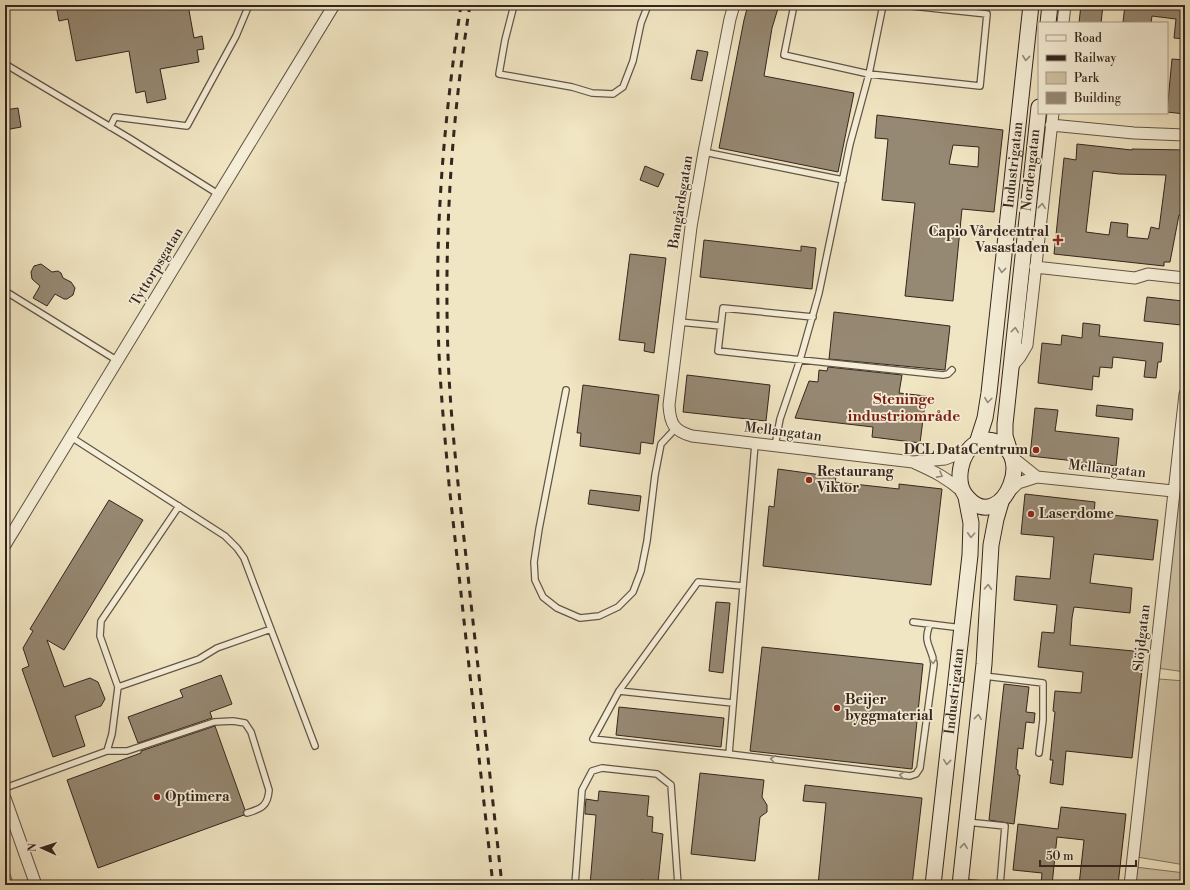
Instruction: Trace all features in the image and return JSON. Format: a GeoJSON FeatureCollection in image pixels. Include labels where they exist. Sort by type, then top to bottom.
{"type":"FeatureCollection","features":[{"type":"Feature","properties":{"kind":"main road","name":"Industrigatan"},"geometry":{"type":"LineString","coordinates":[[973,446],[985,418],[989,393],[1031,5]]}},
{"type":"Feature","properties":{"kind":"main road"},"geometry":{"type":"LineString","coordinates":[[1048,22],[1050,5]]}},
{"type":"Feature","properties":{"kind":"main road","name":"Industrigatan"},"geometry":{"type":"LineString","coordinates":[[1011,454],[1006,436],[1005,424],[1038,114]]}},
{"type":"Feature","properties":{"kind":"main road"},"geometry":{"type":"LineString","coordinates":[[986,440],[996,441],[1003,444],[1011,454],[1013,472],[1012,483],[1004,497],[993,506],[980,506],[973,504],[961,486],[961,470],[964,457],[973,446],[986,440]]}},
{"type":"Feature","properties":{"kind":"main road","name":"Industrigatan"},"geometry":{"type":"LineString","coordinates":[[933,885],[962,628],[971,533],[970,514],[965,494]]}},
{"type":"Feature","properties":{"kind":"main road","name":"Industrigatan"},"geometry":{"type":"LineString","coordinates":[[960,884],[983,676],[991,545],[996,519],[1004,497]]}},
{"type":"Feature","properties":{"kind":"street","name":"Tyttorpsgatan"},"geometry":{"type":"LineString","coordinates":[[5,545],[334,5]]}},
{"type":"Feature","properties":{"kind":"street","name":"Bangårdsgatan"},"geometry":{"type":"LineString","coordinates":[[676,429],[670,418],[669,405],[691,227],[704,152],[734,5]]}},
{"type":"Feature","properties":{"kind":"street"},"geometry":{"type":"LineString","coordinates":[[1063,22],[1065,5]]}},
{"type":"Feature","properties":{"kind":"street","name":"Nordengatan"},"geometry":{"type":"LineString","coordinates":[[1010,368],[1020,357],[1027,345],[1053,114]]}},
{"type":"Feature","properties":{"kind":"street"},"geometry":{"type":"LineString","coordinates":[[1051,125],[1185,136]]}},
{"type":"Feature","properties":{"kind":"street"},"geometry":{"type":"LineString","coordinates":[[1035,267],[1135,278],[1148,274],[1185,278]]}},
{"type":"Feature","properties":{"kind":"street","name":"Slöjdgatan"},"geometry":{"type":"LineString","coordinates":[[1130,885],[1185,394]]}},
{"type":"Feature","properties":{"kind":"street","name":"Mellangatan"},"geometry":{"type":"LineString","coordinates":[[676,429],[684,434],[692,436],[913,462],[953,457],[973,446]]}},
{"type":"Feature","properties":{"kind":"street"},"geometry":{"type":"LineString","coordinates":[[1011,454],[1037,477]]}},
{"type":"Feature","properties":{"kind":"street","name":"Mellangatan"},"geometry":{"type":"LineString","coordinates":[[913,462],[947,479],[965,494]]}},
{"type":"Feature","properties":{"kind":"street","name":"Mellangatan"},"geometry":{"type":"LineString","coordinates":[[1004,497],[1018,483],[1037,477],[1173,491]]}},
{"type":"Feature","properties":{"kind":"street"},"geometry":{"type":"LineString","coordinates":[[5,798],[36,885]]}},
{"type":"Feature","properties":{"kind":"lane"},"geometry":{"type":"LineString","coordinates":[[110,127],[115,117],[187,126],[236,36],[249,5]]}},
{"type":"Feature","properties":{"kind":"lane"},"geometry":{"type":"LineString","coordinates":[[514,5],[505,40],[499,74],[572,87],[592,93],[613,94],[623,88],[633,61],[641,23],[648,5]]}},
{"type":"Feature","properties":{"kind":"lane"},"geometry":{"type":"LineString","coordinates":[[794,5],[784,56],[869,74],[980,86],[988,14],[902,5]]}},
{"type":"Feature","properties":{"kind":"lane"},"geometry":{"type":"LineString","coordinates":[[775,446],[780,419],[813,317],[850,144],[869,74],[883,5]]}},
{"type":"Feature","properties":{"kind":"lane"},"geometry":{"type":"LineString","coordinates":[[5,64],[218,194]]}},
{"type":"Feature","properties":{"kind":"lane"},"geometry":{"type":"LineString","coordinates":[[704,152],[843,180]]}},
{"type":"Feature","properties":{"kind":"lane"},"geometry":{"type":"LineString","coordinates":[[5,291],[118,361]]}},
{"type":"Feature","properties":{"kind":"lane"},"geometry":{"type":"LineString","coordinates":[[813,317],[723,308],[718,351],[943,375],[948,374],[952,370]]}},
{"type":"Feature","properties":{"kind":"lane"},"geometry":{"type":"LineString","coordinates":[[679,322],[721,326]]}},
{"type":"Feature","properties":{"kind":"lane"},"geometry":{"type":"LineString","coordinates":[[566,390],[538,536],[534,562],[535,580],[543,597],[552,605],[580,618],[599,616],[618,607],[633,592],[641,571],[648,541],[655,475],[661,444],[676,429]]}},
{"type":"Feature","properties":{"kind":"lane"},"geometry":{"type":"LineString","coordinates":[[71,437],[225,536],[237,548],[244,558],[315,746]]}},
{"type":"Feature","properties":{"kind":"lane"},"geometry":{"type":"LineString","coordinates":[[729,754],[755,444]]}},
{"type":"Feature","properties":{"kind":"lane"},"geometry":{"type":"LineString","coordinates":[[107,751],[112,734],[118,688],[100,636],[100,621],[179,506]]}},
{"type":"Feature","properties":{"kind":"lane"},"geometry":{"type":"LineString","coordinates":[[743,586],[698,582],[619,691],[593,738],[910,776],[916,774],[920,768],[934,664],[933,655],[927,644],[926,638],[930,624]]}},
{"type":"Feature","properties":{"kind":"lane"},"geometry":{"type":"LineString","coordinates":[[913,622],[962,628]]}},
{"type":"Feature","properties":{"kind":"lane"},"geometry":{"type":"LineString","coordinates":[[118,688],[200,659],[217,648],[271,629]]}},
{"type":"Feature","properties":{"kind":"lane"},"geometry":{"type":"LineString","coordinates":[[983,676],[1043,683],[1043,720],[1039,753]]}},
{"type":"Feature","properties":{"kind":"lane"},"geometry":{"type":"LineString","coordinates":[[619,691],[733,703]]}},
{"type":"Feature","properties":{"kind":"lane"},"geometry":{"type":"LineString","coordinates":[[5,788],[107,751],[127,751],[214,722],[233,721],[245,723],[251,732],[269,790],[269,797],[266,803],[260,809],[247,813]]}},
{"type":"Feature","properties":{"kind":"lane"},"geometry":{"type":"LineString","coordinates":[[575,885],[582,790],[592,771],[602,768],[657,774],[671,785],[678,885]]}},
{"type":"Feature","properties":{"kind":"lane"},"geometry":{"type":"LineString","coordinates":[[967,822],[1005,826],[1000,885]]}},
{"type":"Feature","properties":{"kind":"lane"},"geometry":{"type":"LineString","coordinates":[[960,884],[990,885]]}},
{"type":"Feature","properties":{"kind":"green space"},"geometry":{"type":"Polygon","coordinates":[[[1177,489],[1185,490],[1185,672],[1157,668],[1177,489]]]}},
{"type":"Feature","properties":{"kind":"green space"},"geometry":{"type":"Polygon","coordinates":[[[1159,679],[1185,681],[1185,865],[1137,857],[1159,679]]]}},
{"type":"Feature","properties":{"kind":"green space"},"geometry":{"type":"Polygon","coordinates":[[[5,860],[14,885],[5,885],[5,860]]]}},
{"type":"Feature","properties":{"kind":"green space"},"geometry":{"type":"Polygon","coordinates":[[[1135,867],[1185,873],[1185,885],[1133,885],[1135,867]]]}},
{"type":"Feature","properties":{"kind":"building"},"geometry":{"type":"Polygon","coordinates":[[[56,5],[188,5],[194,38],[202,36],[204,49],[197,50],[199,62],[160,69],[166,99],[147,103],[145,91],[136,93],[129,51],[76,61],[68,19],[59,21],[56,5]]]}},
{"type":"Feature","properties":{"kind":"building"},"geometry":{"type":"Polygon","coordinates":[[[748,5],[779,5],[772,28],[764,76],[854,93],[838,172],[719,148],[748,5]]]}},
{"type":"Feature","properties":{"kind":"building"},"geometry":{"type":"Polygon","coordinates":[[[1081,5],[1103,5],[1101,22],[1079,22],[1081,5]]]}},
{"type":"Feature","properties":{"kind":"building"},"geometry":{"type":"Polygon","coordinates":[[[1125,5],[1185,5],[1185,39],[1174,38],[1176,19],[1152,16],[1151,22],[1123,22],[1125,5]]]}},
{"type":"Feature","properties":{"kind":"building"},"geometry":{"type":"Polygon","coordinates":[[[697,50],[708,52],[702,81],[691,79],[697,50]]]}},
{"type":"Feature","properties":{"kind":"building"},"geometry":{"type":"Polygon","coordinates":[[[1172,59],[1185,60],[1185,114],[1168,112],[1172,59]]]}},
{"type":"Feature","properties":{"kind":"building"},"geometry":{"type":"Polygon","coordinates":[[[18,108],[21,127],[5,130],[5,110],[18,108]]]}},
{"type":"Feature","properties":{"kind":"building"},"geometry":{"type":"Polygon","coordinates":[[[877,115],[1003,130],[994,212],[962,209],[953,301],[905,296],[915,203],[882,200],[888,139],[875,138],[877,115]],[[953,145],[949,164],[978,167],[979,147],[953,145]]]}},
{"type":"Feature","properties":{"kind":"building"},"geometry":{"type":"Polygon","coordinates":[[[1077,144],[1132,150],[1185,150],[1185,207],[1183,216],[1179,215],[1170,262],[1164,262],[1164,266],[1054,254],[1064,158],[1076,160],[1077,144]],[[1093,171],[1086,232],[1109,235],[1111,222],[1128,224],[1127,237],[1148,239],[1151,227],[1159,229],[1166,175],[1119,174],[1093,171]]]}},
{"type":"Feature","properties":{"kind":"building"},"geometry":{"type":"Polygon","coordinates":[[[645,166],[664,174],[658,187],[640,180],[645,166]]]}},
{"type":"Feature","properties":{"kind":"building"},"geometry":{"type":"Polygon","coordinates":[[[704,240],[801,251],[801,246],[816,248],[812,289],[700,277],[704,240]]]}},
{"type":"Feature","properties":{"kind":"building"},"geometry":{"type":"Polygon","coordinates":[[[630,254],[666,258],[654,353],[644,351],[645,343],[619,340],[630,254]]]}},
{"type":"Feature","properties":{"kind":"building"},"geometry":{"type":"Polygon","coordinates":[[[41,264],[52,272],[58,271],[61,273],[63,278],[71,282],[75,288],[73,295],[67,299],[64,299],[55,294],[47,306],[33,298],[40,286],[32,279],[31,272],[34,266],[41,264]]]}},
{"type":"Feature","properties":{"kind":"building"},"geometry":{"type":"Polygon","coordinates":[[[1147,297],[1183,301],[1181,325],[1144,321],[1147,297]]]}},
{"type":"Feature","properties":{"kind":"building"},"geometry":{"type":"Polygon","coordinates":[[[834,312],[950,326],[945,370],[829,359],[834,312]]]}},
{"type":"Feature","properties":{"kind":"building"},"geometry":{"type":"Polygon","coordinates":[[[1083,323],[1100,325],[1099,336],[1163,343],[1161,362],[1158,362],[1156,378],[1144,377],[1146,361],[1113,357],[1112,368],[1100,367],[1099,377],[1093,376],[1092,390],[1038,383],[1042,343],[1061,345],[1062,335],[1082,338],[1083,323]]]}},
{"type":"Feature","properties":{"kind":"building"},"geometry":{"type":"Polygon","coordinates":[[[828,367],[902,375],[899,393],[926,396],[920,443],[872,437],[873,427],[795,418],[809,381],[818,382],[819,370],[827,371],[828,367]]]}},
{"type":"Feature","properties":{"kind":"building"},"geometry":{"type":"Polygon","coordinates":[[[687,375],[770,385],[766,421],[683,412],[687,375]]]}},
{"type":"Feature","properties":{"kind":"building"},"geometry":{"type":"Polygon","coordinates":[[[583,385],[659,395],[653,444],[641,442],[640,454],[580,446],[581,433],[577,433],[583,385]]]}},
{"type":"Feature","properties":{"kind":"building"},"geometry":{"type":"Polygon","coordinates":[[[1097,405],[1133,409],[1132,420],[1096,416],[1097,405]]]}},
{"type":"Feature","properties":{"kind":"building"},"geometry":{"type":"Polygon","coordinates":[[[1035,408],[1058,410],[1055,431],[1119,438],[1116,466],[1086,462],[1086,466],[1075,465],[1075,461],[1030,456],[1035,408]]]}},
{"type":"Feature","properties":{"kind":"building"},"geometry":{"type":"Polygon","coordinates":[[[778,469],[836,477],[835,482],[899,489],[899,484],[942,489],[931,585],[763,566],[769,506],[774,507],[778,469]]]}},
{"type":"Feature","properties":{"kind":"building"},"geometry":{"type":"Polygon","coordinates":[[[590,490],[641,496],[639,511],[588,504],[590,490]]]}},
{"type":"Feature","properties":{"kind":"building"},"geometry":{"type":"Polygon","coordinates":[[[1025,494],[1095,502],[1094,513],[1158,520],[1153,560],[1094,554],[1090,583],[1132,588],[1130,613],[1074,607],[1072,618],[1070,645],[1144,652],[1132,758],[1066,751],[1063,785],[1050,783],[1053,760],[1050,760],[1055,712],[1053,711],[1055,691],[1081,693],[1083,672],[1038,667],[1042,632],[1054,633],[1057,605],[1014,600],[1016,576],[1050,579],[1054,537],[1021,534],[1025,494]]]}},
{"type":"Feature","properties":{"kind":"building"},"geometry":{"type":"Polygon","coordinates":[[[109,500],[143,520],[64,650],[47,640],[64,687],[90,678],[98,682],[105,699],[101,706],[75,716],[85,746],[53,757],[22,669],[29,666],[23,648],[33,631],[30,629],[109,500]]]}},
{"type":"Feature","properties":{"kind":"building"},"geometry":{"type":"Polygon","coordinates":[[[716,602],[730,603],[723,673],[709,671],[716,602]]]}},
{"type":"Feature","properties":{"kind":"building","name":"Beijer byggmaterial"},"geometry":{"type":"Polygon","coordinates":[[[762,647],[923,664],[912,769],[750,751],[762,647]]]}},
{"type":"Feature","properties":{"kind":"building"},"geometry":{"type":"Polygon","coordinates":[[[221,675],[232,704],[210,712],[212,718],[138,743],[128,717],[183,697],[180,690],[221,675]]]}},
{"type":"Feature","properties":{"kind":"building"},"geometry":{"type":"Polygon","coordinates":[[[1004,684],[1029,687],[1026,712],[1035,713],[1034,723],[1026,722],[1023,749],[1018,748],[1016,769],[1018,770],[1018,775],[1020,775],[1014,824],[989,820],[1004,684]]]}},
{"type":"Feature","properties":{"kind":"building"},"geometry":{"type":"Polygon","coordinates":[[[619,707],[724,718],[721,747],[616,735],[619,707]]]}},
{"type":"Feature","properties":{"kind":"building","name":"Optimera"},"geometry":{"type":"Polygon","coordinates":[[[215,726],[245,810],[243,812],[244,815],[98,868],[67,780],[141,753],[141,751],[215,726]]]}},
{"type":"Feature","properties":{"kind":"building"},"geometry":{"type":"Polygon","coordinates":[[[700,773],[764,780],[762,797],[767,805],[767,812],[760,817],[755,861],[691,854],[700,773]]]}},
{"type":"Feature","properties":{"kind":"building"},"geometry":{"type":"Polygon","coordinates":[[[805,785],[922,798],[912,885],[818,885],[826,803],[803,801],[805,785]]]}},
{"type":"Feature","properties":{"kind":"building"},"geometry":{"type":"Polygon","coordinates":[[[599,791],[649,796],[647,816],[653,817],[652,832],[663,834],[658,882],[641,880],[641,885],[590,885],[596,815],[585,814],[586,799],[598,801],[599,791]]]}},
{"type":"Feature","properties":{"kind":"building"},"geometry":{"type":"Polygon","coordinates":[[[1061,807],[1126,814],[1118,885],[1079,885],[1084,840],[1057,837],[1052,885],[1041,885],[1042,873],[1013,870],[1018,824],[1058,829],[1061,807]]]}},
{"type":"Feature","properties":{"kind":"railway"},"geometry":{"type":"LineString","coordinates":[[461,5],[451,81],[440,195],[438,331],[449,484],[493,885]]}},
{"type":"Feature","properties":{"kind":"railway"},"geometry":{"type":"LineString","coordinates":[[470,5],[458,92],[450,180],[447,267],[448,355],[451,413],[502,885]]}},
{"type":"Feature","properties":{"kind":"place","name":"Capio Vårdcentral Vasastaden"},"geometry":{"type":"Point","coordinates":[1058,240]}},
{"type":"Feature","properties":{"kind":"place","name":"DCL DataCentrum"},"geometry":{"type":"Point","coordinates":[1036,450]}},
{"type":"Feature","properties":{"kind":"place","name":"Restaurang Viktor"},"geometry":{"type":"Point","coordinates":[809,480]}},
{"type":"Feature","properties":{"kind":"place","name":"Laserdome"},"geometry":{"type":"Point","coordinates":[1031,514]}},
{"type":"Feature","properties":{"kind":"place","name":"Beijer byggmaterial"},"geometry":{"type":"Point","coordinates":[837,708]}},
{"type":"Feature","properties":{"kind":"place","name":"Optimera"},"geometry":{"type":"Point","coordinates":[157,797]}},
{"type":"Feature","properties":{"kind":"district","name":"Steninge industriområde"},"geometry":{"type":"Point","coordinates":[904,408]}}]}
